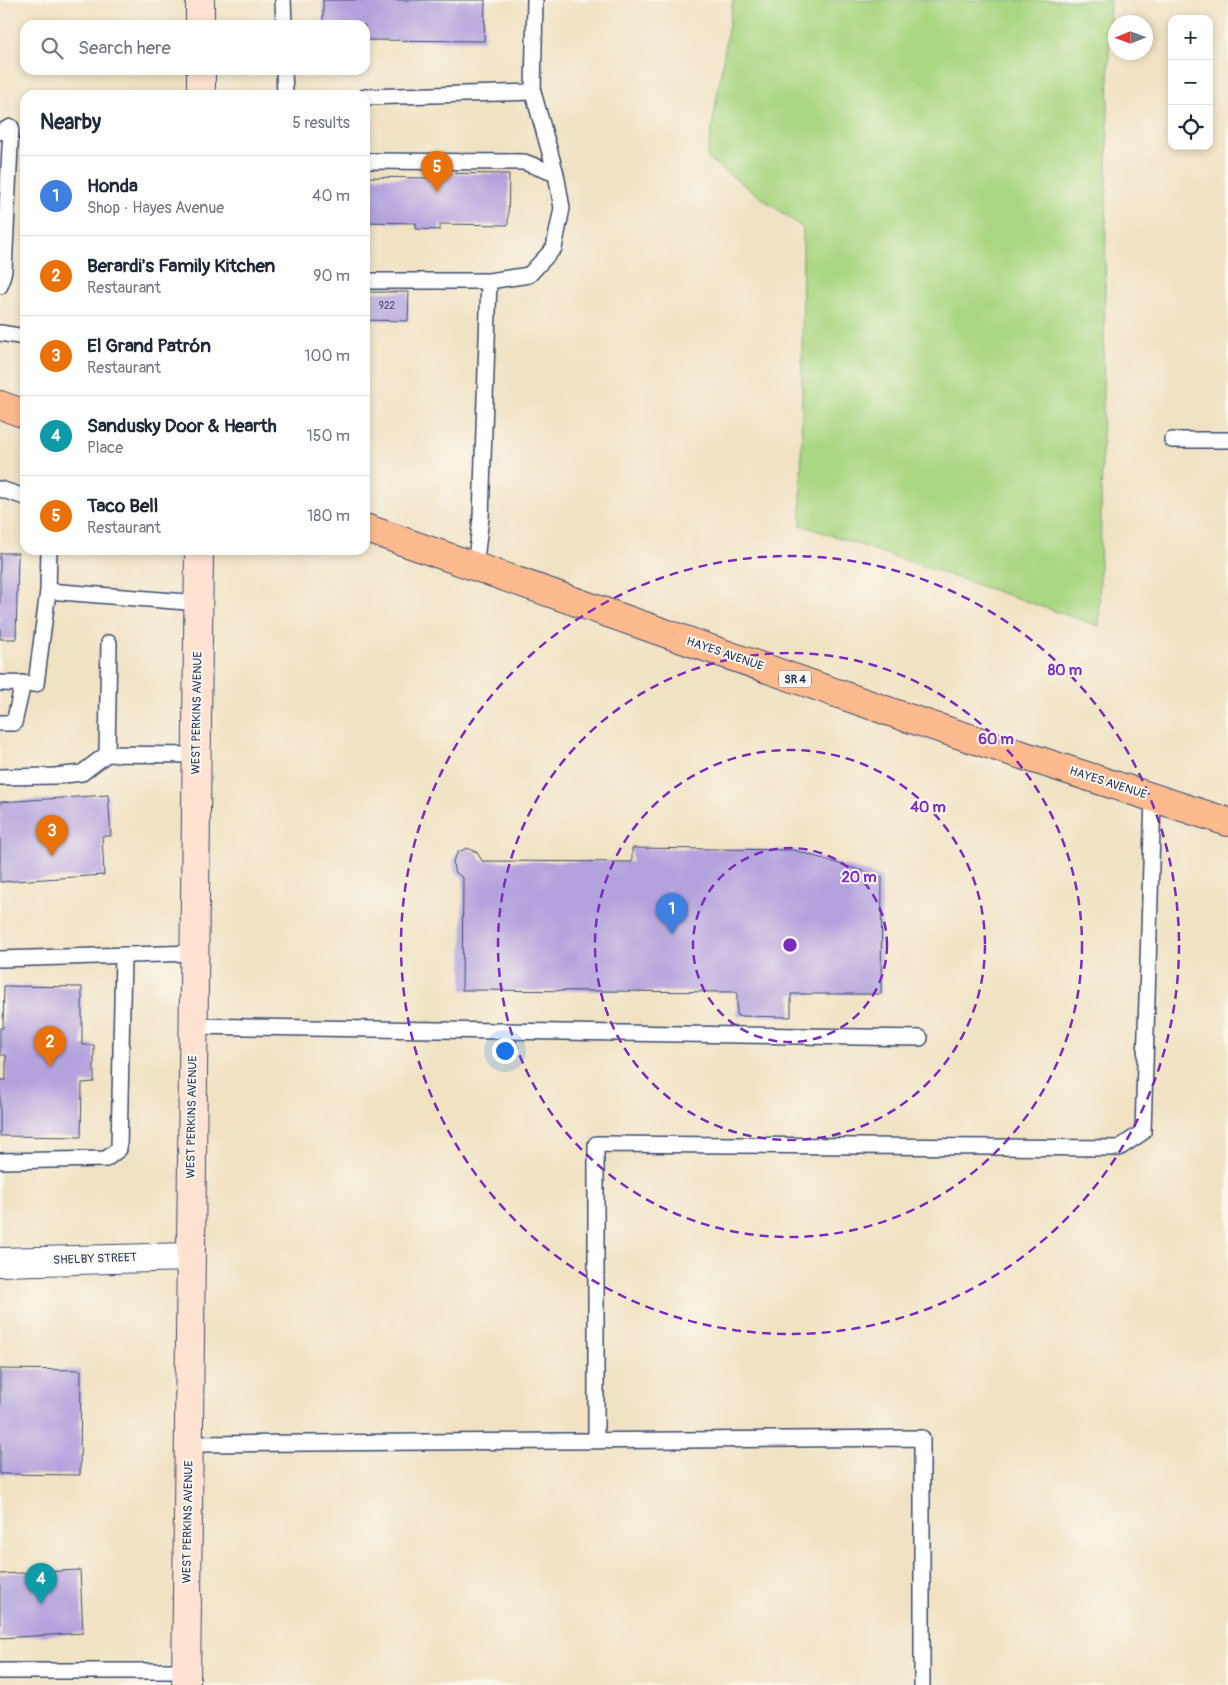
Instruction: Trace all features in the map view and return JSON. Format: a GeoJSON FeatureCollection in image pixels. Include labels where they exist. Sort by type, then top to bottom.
{"type":"FeatureCollection","features":[{"type":"Feature","properties":{"kind":"main road"},"geometry":{"type":"LineString","coordinates":[[200,0],[200,20]]}},
{"type":"Feature","properties":{"kind":"main road"},"geometry":{"type":"LineString","coordinates":[[200,75],[201,90]]}},
{"type":"Feature","properties":{"kind":"main road"},"geometry":{"type":"LineString","coordinates":[[0,405],[20,412]]}},
{"type":"Feature","properties":{"kind":"main road","name":"HAYES AVENUE"},"geometry":{"type":"LineString","coordinates":[[370,530],[902,716],[1228,822]]}},
{"type":"Feature","properties":{"kind":"main road","name":"WEST PERKINS AVENUE"},"geometry":{"type":"LineString","coordinates":[[186,1678],[199,555]]}},
{"type":"Feature","properties":{"kind":"street","name":"SHELBY STREET"},"geometry":{"type":"LineString","coordinates":[[0,1262],[190,1257]]}},
{"type":"Feature","properties":{"kind":"lane"},"geometry":{"type":"LineString","coordinates":[[283,0],[284,20]]}},
{"type":"Feature","properties":{"kind":"lane"},"geometry":{"type":"LineString","coordinates":[[370,280],[489,281],[529,274],[554,248],[562,208],[556,174],[533,92],[535,0]]}},
{"type":"Feature","properties":{"kind":"lane"},"geometry":{"type":"LineString","coordinates":[[284,75],[285,90]]}},
{"type":"Feature","properties":{"kind":"lane"},"geometry":{"type":"LineString","coordinates":[[370,97],[533,92]]}},
{"type":"Feature","properties":{"kind":"lane"},"geometry":{"type":"LineString","coordinates":[[0,286],[4,270],[9,130]]}},
{"type":"Feature","properties":{"kind":"lane"},"geometry":{"type":"LineString","coordinates":[[370,160],[524,162],[556,174]]}},
{"type":"Feature","properties":{"kind":"lane"},"geometry":{"type":"LineString","coordinates":[[475,566],[481,518],[489,281]]}},
{"type":"Feature","properties":{"kind":"lane"},"geometry":{"type":"LineString","coordinates":[[0,333],[20,336]]}},
{"type":"Feature","properties":{"kind":"lane"},"geometry":{"type":"LineString","coordinates":[[1172,440],[1228,440]]}},
{"type":"Feature","properties":{"kind":"lane"},"geometry":{"type":"LineString","coordinates":[[0,489],[20,495]]}},
{"type":"Feature","properties":{"kind":"lane"},"geometry":{"type":"LineString","coordinates":[[0,683],[36,684],[48,591],[49,555]]}},
{"type":"Feature","properties":{"kind":"lane"},"geometry":{"type":"LineString","coordinates":[[48,591],[198,603]]}},
{"type":"Feature","properties":{"kind":"lane"},"geometry":{"type":"LineString","coordinates":[[107,754],[109,643]]}},
{"type":"Feature","properties":{"kind":"lane"},"geometry":{"type":"LineString","coordinates":[[0,723],[14,722],[23,683]]}},
{"type":"Feature","properties":{"kind":"lane"},"geometry":{"type":"LineString","coordinates":[[0,777],[55,776],[82,773],[107,754],[197,755]]}},
{"type":"Feature","properties":{"kind":"lane"},"geometry":{"type":"LineString","coordinates":[[596,1441],[596,1144],[1119,1148],[1143,1132],[1152,797]]}},
{"type":"Feature","properties":{"kind":"lane"},"geometry":{"type":"LineString","coordinates":[[0,959],[194,953]]}},
{"type":"Feature","properties":{"kind":"lane"},"geometry":{"type":"LineString","coordinates":[[0,1161],[106,1159],[119,1149],[123,955]]}},
{"type":"Feature","properties":{"kind":"lane"},"geometry":{"type":"LineString","coordinates":[[194,1026],[920,1038]]}},
{"type":"Feature","properties":{"kind":"lane"},"geometry":{"type":"LineString","coordinates":[[189,1444],[922,1438],[922,1685]]}},
{"type":"Feature","properties":{"kind":"lane"},"geometry":{"type":"LineString","coordinates":[[0,1671],[186,1678]]}},
{"type":"Feature","properties":{"kind":"green space"},"geometry":{"type":"Polygon","coordinates":[[[733,0],[1110,0],[1110,15],[1108,15],[1109,60],[1099,626],[801,525],[803,228],[707,158],[733,0]]]}},
{"type":"Feature","properties":{"kind":"building"},"geometry":{"type":"Polygon","coordinates":[[[323,0],[485,0],[484,41],[370,40],[370,20],[323,20],[323,0]]]}},
{"type":"Feature","properties":{"kind":"building"},"geometry":{"type":"Polygon","coordinates":[[[431,173],[509,174],[508,225],[440,224],[440,230],[416,229],[416,223],[370,222],[370,177],[430,178],[431,173]]]}},
{"type":"Feature","properties":{"kind":"building"},"geometry":{"type":"Polygon","coordinates":[[[370,292],[409,292],[408,321],[370,320],[370,292]]]}},
{"type":"Feature","properties":{"kind":"building"},"geometry":{"type":"Polygon","coordinates":[[[0,553],[18,553],[16,639],[0,639],[0,553]]]}},
{"type":"Feature","properties":{"kind":"building"},"geometry":{"type":"Polygon","coordinates":[[[108,795],[111,836],[102,836],[104,875],[0,882],[0,802],[108,795]]]}},
{"type":"Feature","properties":{"kind":"building"},"geometry":{"type":"Polygon","coordinates":[[[467,848],[477,852],[482,861],[632,862],[632,848],[794,850],[882,877],[881,994],[791,994],[791,1017],[737,1016],[737,992],[462,990],[463,878],[454,871],[453,861],[458,852],[467,848]]]}},
{"type":"Feature","properties":{"kind":"building"},"geometry":{"type":"Polygon","coordinates":[[[4,986],[82,987],[82,1045],[94,1045],[94,1082],[82,1083],[81,1137],[0,1136],[0,1080],[6,1080],[6,1055],[0,1055],[0,1028],[3,1028],[4,986]]]}},
{"type":"Feature","properties":{"kind":"building"},"geometry":{"type":"Polygon","coordinates":[[[0,1369],[81,1370],[80,1475],[0,1474],[0,1369]]]}},
{"type":"Feature","properties":{"kind":"building"},"geometry":{"type":"Polygon","coordinates":[[[80,1570],[83,1633],[0,1638],[0,1574],[80,1570]]]}},
{"type":"Feature","properties":{"kind":"place","name":"Taco Bell"},"geometry":{"type":"Point","coordinates":[437,192]}},
{"type":"Feature","properties":{"kind":"place","name":"El Grand Patrón"},"geometry":{"type":"Point","coordinates":[52,856]}},
{"type":"Feature","properties":{"kind":"place","name":"Honda"},"geometry":{"type":"Point","coordinates":[672,934]}},
{"type":"Feature","properties":{"kind":"place","name":"Berardi's Family Kitchen"},"geometry":{"type":"Point","coordinates":[50,1067]}},
{"type":"Feature","properties":{"kind":"place","name":"Sandusky Door & Hearth"},"geometry":{"type":"Point","coordinates":[41,1604]}}]}
